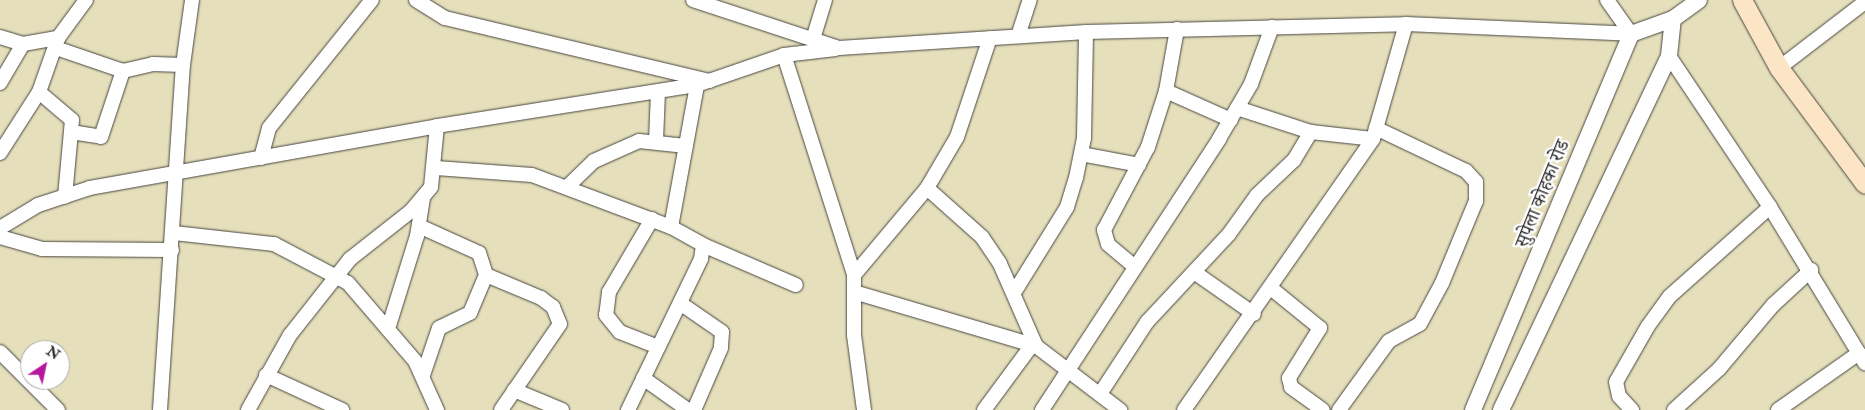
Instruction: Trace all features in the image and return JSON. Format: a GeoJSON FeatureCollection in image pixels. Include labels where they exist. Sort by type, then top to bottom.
{"type":"FeatureCollection","features":[{"type":"Feature","properties":{"kind":"main road"},"geometry":{"type":"LineString","coordinates":[[1742,0],[1779,68],[1865,184]]}},
{"type":"Feature","properties":{"kind":"street"},"geometry":{"type":"LineString","coordinates":[[0,153],[39,92],[57,43],[86,0]]}},
{"type":"Feature","properties":{"kind":"street"},"geometry":{"type":"LineString","coordinates":[[163,409],[183,65],[192,0]]}},
{"type":"Feature","properties":{"kind":"street"},"geometry":{"type":"LineString","coordinates":[[260,158],[269,128],[372,0]]}},
{"type":"Feature","properties":{"kind":"street"},"geometry":{"type":"LineString","coordinates":[[416,0],[445,18],[715,82]]}},
{"type":"Feature","properties":{"kind":"street"},"geometry":{"type":"LineString","coordinates":[[693,0],[839,48]]}},
{"type":"Feature","properties":{"kind":"street"},"geometry":{"type":"LineString","coordinates":[[812,39],[825,0]]}},
{"type":"Feature","properties":{"kind":"street"},"geometry":{"type":"LineString","coordinates":[[1018,36],[1030,0]]}},
{"type":"Feature","properties":{"kind":"street"},"geometry":{"type":"LineString","coordinates":[[1608,0],[1630,34]]}},
{"type":"Feature","properties":{"kind":"street"},"geometry":{"type":"LineString","coordinates":[[0,228],[38,205],[65,197],[178,172],[437,126],[715,82],[784,55],[839,48],[1018,36],[1177,29],[1406,24],[1630,34],[1673,19],[1699,0]]}},
{"type":"Feature","properties":{"kind":"street"},"geometry":{"type":"LineString","coordinates":[[1779,68],[1865,2]]}},
{"type":"Feature","properties":{"kind":"street"},"geometry":{"type":"LineString","coordinates":[[1506,408],[1519,374],[1669,56],[1673,19]]}},
{"type":"Feature","properties":{"kind":"street"},"geometry":{"type":"LineString","coordinates":[[1184,410],[1272,289],[1374,134],[1406,24]]}},
{"type":"Feature","properties":{"kind":"street"},"geometry":{"type":"LineString","coordinates":[[1042,410],[1234,114],[1272,27]]}},
{"type":"Feature","properties":{"kind":"street"},"geometry":{"type":"LineString","coordinates":[[1135,267],[1108,244],[1104,230],[1139,164],[1166,91],[1177,29]]}},
{"type":"Feature","properties":{"kind":"street"},"geometry":{"type":"LineString","coordinates":[[1015,291],[1067,207],[1081,154],[1086,32]]}},
{"type":"Feature","properties":{"kind":"street","name":"सुपेला कोहका रोड"},"geometry":{"type":"LineString","coordinates":[[1473,410],[1630,34]]}},
{"type":"Feature","properties":{"kind":"street"},"geometry":{"type":"LineString","coordinates":[[0,37],[24,44],[57,43],[122,70],[153,64],[183,65]]}},
{"type":"Feature","properties":{"kind":"street"},"geometry":{"type":"LineString","coordinates":[[854,274],[927,188],[957,137],[990,38]]}},
{"type":"Feature","properties":{"kind":"street"},"geometry":{"type":"LineString","coordinates":[[0,83],[24,44]]}},
{"type":"Feature","properties":{"kind":"street"},"geometry":{"type":"LineString","coordinates":[[784,55],[854,274],[864,410]]}},
{"type":"Feature","properties":{"kind":"street"},"geometry":{"type":"LineString","coordinates":[[1669,56],[1770,207],[1862,358],[1778,410]]}},
{"type":"Feature","properties":{"kind":"street"},"geometry":{"type":"LineString","coordinates":[[71,132],[101,137],[122,70]]}},
{"type":"Feature","properties":{"kind":"street"},"geometry":{"type":"LineString","coordinates":[[670,227],[697,85]]}},
{"type":"Feature","properties":{"kind":"street"},"geometry":{"type":"LineString","coordinates":[[1166,91],[1234,114],[1311,132],[1374,134],[1466,170],[1476,182],[1476,201],[1442,283],[1420,324],[1389,341],[1339,410]]}},
{"type":"Feature","properties":{"kind":"street"},"geometry":{"type":"LineString","coordinates":[[39,92],[70,115],[71,132],[65,197]]}},
{"type":"Feature","properties":{"kind":"street"},"geometry":{"type":"LineString","coordinates":[[656,141],[658,92]]}},
{"type":"Feature","properties":{"kind":"street"},"geometry":{"type":"LineString","coordinates":[[388,329],[419,226],[423,198],[436,168],[437,126]]}},
{"type":"Feature","properties":{"kind":"street"},"geometry":{"type":"LineString","coordinates":[[1100,394],[1132,341],[1194,272],[1256,195],[1294,160],[1311,132]]}},
{"type":"Feature","properties":{"kind":"street"},"geometry":{"type":"LineString","coordinates":[[568,186],[594,161],[639,141],[656,141],[686,146]]}},
{"type":"Feature","properties":{"kind":"street"},"geometry":{"type":"LineString","coordinates":[[1081,154],[1139,164]]}},
{"type":"Feature","properties":{"kind":"street"},"geometry":{"type":"LineString","coordinates":[[436,168],[494,168],[568,186],[652,219],[703,245],[796,285]]}},
{"type":"Feature","properties":{"kind":"street"},"geometry":{"type":"LineString","coordinates":[[927,188],[982,238],[1015,291],[1034,345]]}},
{"type":"Feature","properties":{"kind":"street"},"geometry":{"type":"LineString","coordinates":[[248,410],[290,335],[363,245],[423,198]]}},
{"type":"Feature","properties":{"kind":"street"},"geometry":{"type":"LineString","coordinates":[[1632,410],[1619,396],[1616,382],[1648,326],[1670,296],[1770,207]]}},
{"type":"Feature","properties":{"kind":"street"},"geometry":{"type":"LineString","coordinates":[[652,219],[609,292],[606,315],[620,332],[658,347]]}},
{"type":"Feature","properties":{"kind":"street"},"geometry":{"type":"LineString","coordinates":[[419,226],[479,253],[486,275],[470,313],[439,328],[423,375]]}},
{"type":"Feature","properties":{"kind":"street"},"geometry":{"type":"LineString","coordinates":[[174,233],[274,244],[357,291],[423,375],[437,410]]}},
{"type":"Feature","properties":{"kind":"street"},"geometry":{"type":"LineString","coordinates":[[0,237],[42,249],[172,250]]}},
{"type":"Feature","properties":{"kind":"street"},"geometry":{"type":"LineString","coordinates":[[628,410],[701,259],[703,245]]}},
{"type":"Feature","properties":{"kind":"street"},"geometry":{"type":"LineString","coordinates":[[1674,410],[1719,369],[1774,305],[1810,270]]}},
{"type":"Feature","properties":{"kind":"street"},"geometry":{"type":"LineString","coordinates":[[1194,272],[1254,314]]}},
{"type":"Feature","properties":{"kind":"street"},"geometry":{"type":"LineString","coordinates":[[486,275],[541,298],[559,316],[555,333],[501,410]]}},
{"type":"Feature","properties":{"kind":"street"},"geometry":{"type":"LineString","coordinates":[[1272,289],[1320,328],[1289,378],[1291,387],[1323,410]]}},
{"type":"Feature","properties":{"kind":"street"},"geometry":{"type":"LineString","coordinates":[[854,292],[1034,345],[1120,410]]}},
{"type":"Feature","properties":{"kind":"street"},"geometry":{"type":"LineString","coordinates":[[680,303],[711,321],[723,337],[694,410]]}},
{"type":"Feature","properties":{"kind":"street"},"geometry":{"type":"LineString","coordinates":[[984,410],[1034,345]]}},
{"type":"Feature","properties":{"kind":"street"},"geometry":{"type":"LineString","coordinates":[[0,352],[58,410]]}},
{"type":"Feature","properties":{"kind":"street"},"geometry":{"type":"LineString","coordinates":[[266,375],[342,410]]}},
{"type":"Feature","properties":{"kind":"street"},"geometry":{"type":"LineString","coordinates":[[643,378],[688,410]]}},
{"type":"Feature","properties":{"kind":"street"},"geometry":{"type":"LineString","coordinates":[[514,390],[562,410]]}}]}
